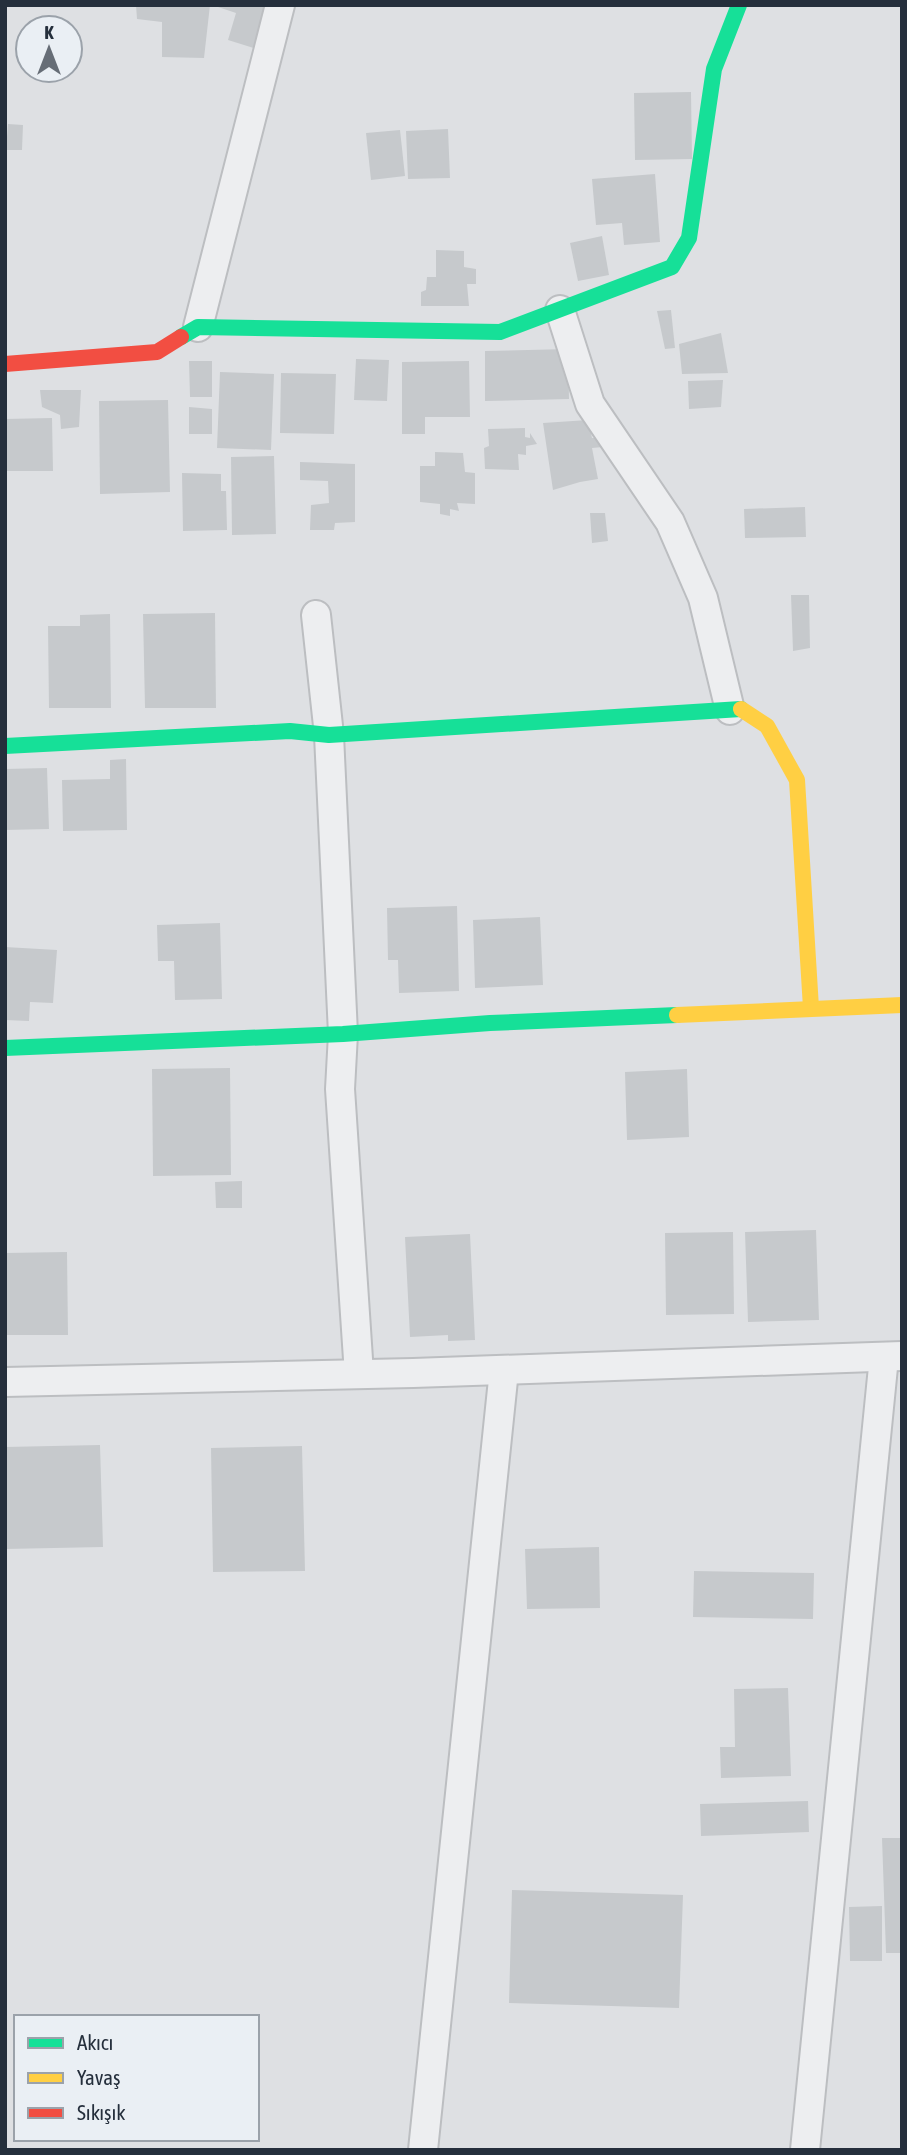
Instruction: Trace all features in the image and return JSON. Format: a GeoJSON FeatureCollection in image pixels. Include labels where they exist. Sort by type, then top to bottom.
{"type":"FeatureCollection","features":[{"type":"Feature","properties":{"kind":"street"},"geometry":{"type":"LineString","coordinates":[[198,327],[280,5]]}},
{"type":"Feature","properties":{"kind":"street"},"geometry":{"type":"LineString","coordinates":[[5,364],[157,352],[198,327],[499,332],[672,268],[689,238],[714,69],[739,5]]}},
{"type":"Feature","properties":{"kind":"street"},"geometry":{"type":"LineString","coordinates":[[560,310],[590,404],[670,522],[703,598],[730,710]]}},
{"type":"Feature","properties":{"kind":"street"},"geometry":{"type":"LineString","coordinates":[[316,615],[329,736],[343,1034],[340,1089],[359,1374]]}},
{"type":"Feature","properties":{"kind":"street"},"geometry":{"type":"LineString","coordinates":[[5,746],[290,731],[329,736],[743,709],[768,726],[797,779],[811,1008]]}},
{"type":"Feature","properties":{"kind":"street"},"geometry":{"type":"LineString","coordinates":[[5,1048],[343,1034],[489,1023],[902,1005]]}},
{"type":"Feature","properties":{"kind":"street"},"geometry":{"type":"LineString","coordinates":[[5,1382],[504,1370],[893,1356],[805,2150]]}},
{"type":"Feature","properties":{"kind":"street"},"geometry":{"type":"LineString","coordinates":[[423,2150],[504,1370]]}},
{"type":"Feature","properties":{"kind":"building"},"geometry":{"type":"Polygon","coordinates":[[[136,5],[210,5],[204,58],[162,57],[162,22],[137,19],[136,5]]]}},
{"type":"Feature","properties":{"kind":"building"},"geometry":{"type":"Polygon","coordinates":[[[212,5],[270,5],[257,49],[228,40],[236,13],[212,5]]]}},
{"type":"Feature","properties":{"kind":"building"},"geometry":{"type":"Polygon","coordinates":[[[691,92],[692,159],[635,160],[634,93],[691,92]]]}},
{"type":"Feature","properties":{"kind":"building"},"geometry":{"type":"Polygon","coordinates":[[[8,124],[23,125],[22,150],[6,150],[8,124]]]}},
{"type":"Feature","properties":{"kind":"building"},"geometry":{"type":"Polygon","coordinates":[[[448,129],[450,178],[408,179],[406,131],[448,129]]]}},
{"type":"Feature","properties":{"kind":"building"},"geometry":{"type":"Polygon","coordinates":[[[400,130],[405,176],[371,180],[366,133],[400,130]]]}},
{"type":"Feature","properties":{"kind":"building"},"geometry":{"type":"Polygon","coordinates":[[[655,174],[660,242],[624,245],[622,223],[596,225],[592,179],[655,174]]]}},
{"type":"Feature","properties":{"kind":"building"},"geometry":{"type":"Polygon","coordinates":[[[602,236],[609,275],[578,281],[570,243],[602,236]]]}},
{"type":"Feature","properties":{"kind":"building"},"geometry":{"type":"Polygon","coordinates":[[[436,250],[464,251],[464,267],[476,269],[476,284],[467,284],[469,306],[421,306],[421,292],[426,290],[427,277],[436,277],[436,250]]]}},
{"type":"Feature","properties":{"kind":"building"},"geometry":{"type":"Polygon","coordinates":[[[671,310],[675,348],[665,349],[657,311],[671,310]]]}},
{"type":"Feature","properties":{"kind":"building"},"geometry":{"type":"Polygon","coordinates":[[[721,333],[728,373],[682,374],[679,344],[721,333]]]}},
{"type":"Feature","properties":{"kind":"building"},"geometry":{"type":"Polygon","coordinates":[[[568,349],[569,399],[485,401],[485,351],[568,349]]]}},
{"type":"Feature","properties":{"kind":"building"},"geometry":{"type":"Polygon","coordinates":[[[356,359],[389,360],[387,401],[354,400],[356,359]]]}},
{"type":"Feature","properties":{"kind":"building"},"geometry":{"type":"Polygon","coordinates":[[[189,361],[212,361],[212,397],[190,397],[189,361]]]}},
{"type":"Feature","properties":{"kind":"building"},"geometry":{"type":"Polygon","coordinates":[[[469,361],[470,417],[425,417],[425,434],[402,434],[402,362],[469,361]]]}},
{"type":"Feature","properties":{"kind":"building"},"geometry":{"type":"Polygon","coordinates":[[[220,372],[274,374],[271,450],[217,448],[220,372]]]}},
{"type":"Feature","properties":{"kind":"building"},"geometry":{"type":"Polygon","coordinates":[[[281,373],[336,374],[334,434],[280,433],[281,373]]]}},
{"type":"Feature","properties":{"kind":"building"},"geometry":{"type":"Polygon","coordinates":[[[723,380],[721,407],[689,409],[688,381],[723,380]]]}},
{"type":"Feature","properties":{"kind":"building"},"geometry":{"type":"Polygon","coordinates":[[[40,390],[81,390],[79,427],[61,429],[60,415],[42,407],[40,390]]]}},
{"type":"Feature","properties":{"kind":"building"},"geometry":{"type":"Polygon","coordinates":[[[168,400],[170,492],[100,494],[99,401],[168,400]]]}},
{"type":"Feature","properties":{"kind":"building"},"geometry":{"type":"Polygon","coordinates":[[[189,407],[212,409],[212,434],[189,434],[189,407]]]}},
{"type":"Feature","properties":{"kind":"building"},"geometry":{"type":"Polygon","coordinates":[[[52,418],[53,471],[5,471],[5,419],[52,418]]]}},
{"type":"Feature","properties":{"kind":"building"},"geometry":{"type":"Polygon","coordinates":[[[588,420],[592,438],[601,438],[603,447],[592,448],[598,479],[553,490],[543,423],[588,420]]]}},
{"type":"Feature","properties":{"kind":"building"},"geometry":{"type":"Polygon","coordinates":[[[525,428],[525,437],[530,438],[530,433],[537,444],[526,446],[526,455],[518,454],[519,470],[485,469],[484,448],[489,446],[488,429],[525,428]]]}},
{"type":"Feature","properties":{"kind":"building"},"geometry":{"type":"Polygon","coordinates":[[[435,452],[463,453],[465,472],[475,473],[475,504],[457,503],[459,511],[450,509],[450,516],[440,514],[440,504],[420,502],[420,466],[435,466],[435,452]]]}},
{"type":"Feature","properties":{"kind":"building"},"geometry":{"type":"Polygon","coordinates":[[[274,456],[276,534],[232,535],[231,457],[274,456]]]}},
{"type":"Feature","properties":{"kind":"building"},"geometry":{"type":"Polygon","coordinates":[[[300,462],[355,464],[355,522],[335,523],[334,530],[310,530],[311,505],[329,503],[328,481],[300,480],[300,462]]]}},
{"type":"Feature","properties":{"kind":"building"},"geometry":{"type":"Polygon","coordinates":[[[182,473],[221,474],[221,491],[226,491],[227,530],[183,531],[182,473]]]}},
{"type":"Feature","properties":{"kind":"building"},"geometry":{"type":"Polygon","coordinates":[[[805,507],[806,537],[745,538],[744,509],[805,507]]]}},
{"type":"Feature","properties":{"kind":"building"},"geometry":{"type":"Polygon","coordinates":[[[590,513],[605,513],[608,541],[592,543],[590,513]]]}},
{"type":"Feature","properties":{"kind":"building"},"geometry":{"type":"Polygon","coordinates":[[[791,595],[809,595],[810,648],[793,651],[791,595]]]}},
{"type":"Feature","properties":{"kind":"building"},"geometry":{"type":"Polygon","coordinates":[[[215,613],[216,708],[145,708],[143,614],[215,613]]]}},
{"type":"Feature","properties":{"kind":"building"},"geometry":{"type":"Polygon","coordinates":[[[110,614],[111,708],[49,708],[48,626],[80,626],[80,615],[110,614]]]}},
{"type":"Feature","properties":{"kind":"building"},"geometry":{"type":"Polygon","coordinates":[[[126,759],[127,830],[63,831],[62,780],[110,779],[110,760],[126,759]]]}},
{"type":"Feature","properties":{"kind":"building"},"geometry":{"type":"Polygon","coordinates":[[[47,768],[49,829],[5,830],[5,769],[47,768]]]}},
{"type":"Feature","properties":{"kind":"building"},"geometry":{"type":"Polygon","coordinates":[[[457,906],[459,991],[399,993],[398,960],[388,960],[387,908],[457,906]]]}},
{"type":"Feature","properties":{"kind":"building"},"geometry":{"type":"Polygon","coordinates":[[[540,917],[543,985],[475,988],[473,920],[540,917]]]}},
{"type":"Feature","properties":{"kind":"building"},"geometry":{"type":"Polygon","coordinates":[[[220,923],[222,999],[175,1000],[174,961],[158,961],[157,925],[220,923]]]}},
{"type":"Feature","properties":{"kind":"building"},"geometry":{"type":"Polygon","coordinates":[[[5,947],[57,950],[53,1003],[30,1002],[29,1021],[5,1020],[5,947]]]}},
{"type":"Feature","properties":{"kind":"building"},"geometry":{"type":"Polygon","coordinates":[[[230,1068],[231,1175],[153,1176],[152,1069],[230,1068]]]}},
{"type":"Feature","properties":{"kind":"building"},"geometry":{"type":"Polygon","coordinates":[[[687,1069],[689,1137],[627,1140],[625,1072],[687,1069]]]}},
{"type":"Feature","properties":{"kind":"building"},"geometry":{"type":"Polygon","coordinates":[[[242,1181],[242,1208],[216,1208],[215,1182],[242,1181]]]}},
{"type":"Feature","properties":{"kind":"building"},"geometry":{"type":"Polygon","coordinates":[[[816,1230],[819,1320],[748,1322],[745,1232],[816,1230]]]}},
{"type":"Feature","properties":{"kind":"building"},"geometry":{"type":"Polygon","coordinates":[[[733,1232],[734,1314],[666,1315],[665,1233],[733,1232]]]}},
{"type":"Feature","properties":{"kind":"building"},"geometry":{"type":"Polygon","coordinates":[[[470,1234],[475,1340],[448,1341],[448,1335],[410,1337],[405,1237],[470,1234]]]}},
{"type":"Feature","properties":{"kind":"building"},"geometry":{"type":"Polygon","coordinates":[[[67,1252],[68,1335],[5,1335],[5,1253],[67,1252]]]}},
{"type":"Feature","properties":{"kind":"building"},"geometry":{"type":"Polygon","coordinates":[[[100,1445],[103,1547],[5,1549],[5,1447],[100,1445]]]}},
{"type":"Feature","properties":{"kind":"building"},"geometry":{"type":"Polygon","coordinates":[[[302,1446],[305,1571],[213,1572],[211,1448],[302,1446]]]}},
{"type":"Feature","properties":{"kind":"building"},"geometry":{"type":"Polygon","coordinates":[[[599,1547],[600,1608],[527,1609],[525,1549],[599,1547]]]}},
{"type":"Feature","properties":{"kind":"building"},"geometry":{"type":"Polygon","coordinates":[[[694,1571],[814,1573],[813,1619],[693,1617],[694,1571]]]}},
{"type":"Feature","properties":{"kind":"building"},"geometry":{"type":"Polygon","coordinates":[[[788,1688],[791,1776],[721,1778],[720,1747],[735,1747],[734,1689],[788,1688]]]}},
{"type":"Feature","properties":{"kind":"building"},"geometry":{"type":"Polygon","coordinates":[[[808,1801],[809,1832],[701,1836],[700,1804],[808,1801]]]}},
{"type":"Feature","properties":{"kind":"building"},"geometry":{"type":"Polygon","coordinates":[[[882,1838],[902,1838],[902,1953],[886,1953],[882,1838]]]}},
{"type":"Feature","properties":{"kind":"building"},"geometry":{"type":"Polygon","coordinates":[[[512,1890],[683,1895],[679,2008],[509,2003],[512,1890]]]}},
{"type":"Feature","properties":{"kind":"building"},"geometry":{"type":"Polygon","coordinates":[[[882,1906],[882,1961],[850,1961],[849,1907],[882,1906]]]}},
{"type":"Feature","properties":{"kind":"traffic: fast"},"geometry":{"type":"LineString","coordinates":[[181,337],[198,327],[500,332],[672,267],[689,238],[714,69],[739,5]]}},
{"type":"Feature","properties":{"kind":"traffic: fast"},"geometry":{"type":"LineString","coordinates":[[5,746],[290,731],[329,735],[741,709]]}},
{"type":"Feature","properties":{"kind":"traffic: fast"},"geometry":{"type":"LineString","coordinates":[[5,1048],[343,1034],[490,1023],[677,1015]]}},
{"type":"Feature","properties":{"kind":"traffic: slow"},"geometry":{"type":"LineString","coordinates":[[741,709],[767,726],[797,780],[811,1008]]}},
{"type":"Feature","properties":{"kind":"traffic: slow"},"geometry":{"type":"LineString","coordinates":[[677,1015],[902,1005]]}},
{"type":"Feature","properties":{"kind":"traffic: jam"},"geometry":{"type":"LineString","coordinates":[[5,364],[157,352],[181,337]]}}]}
